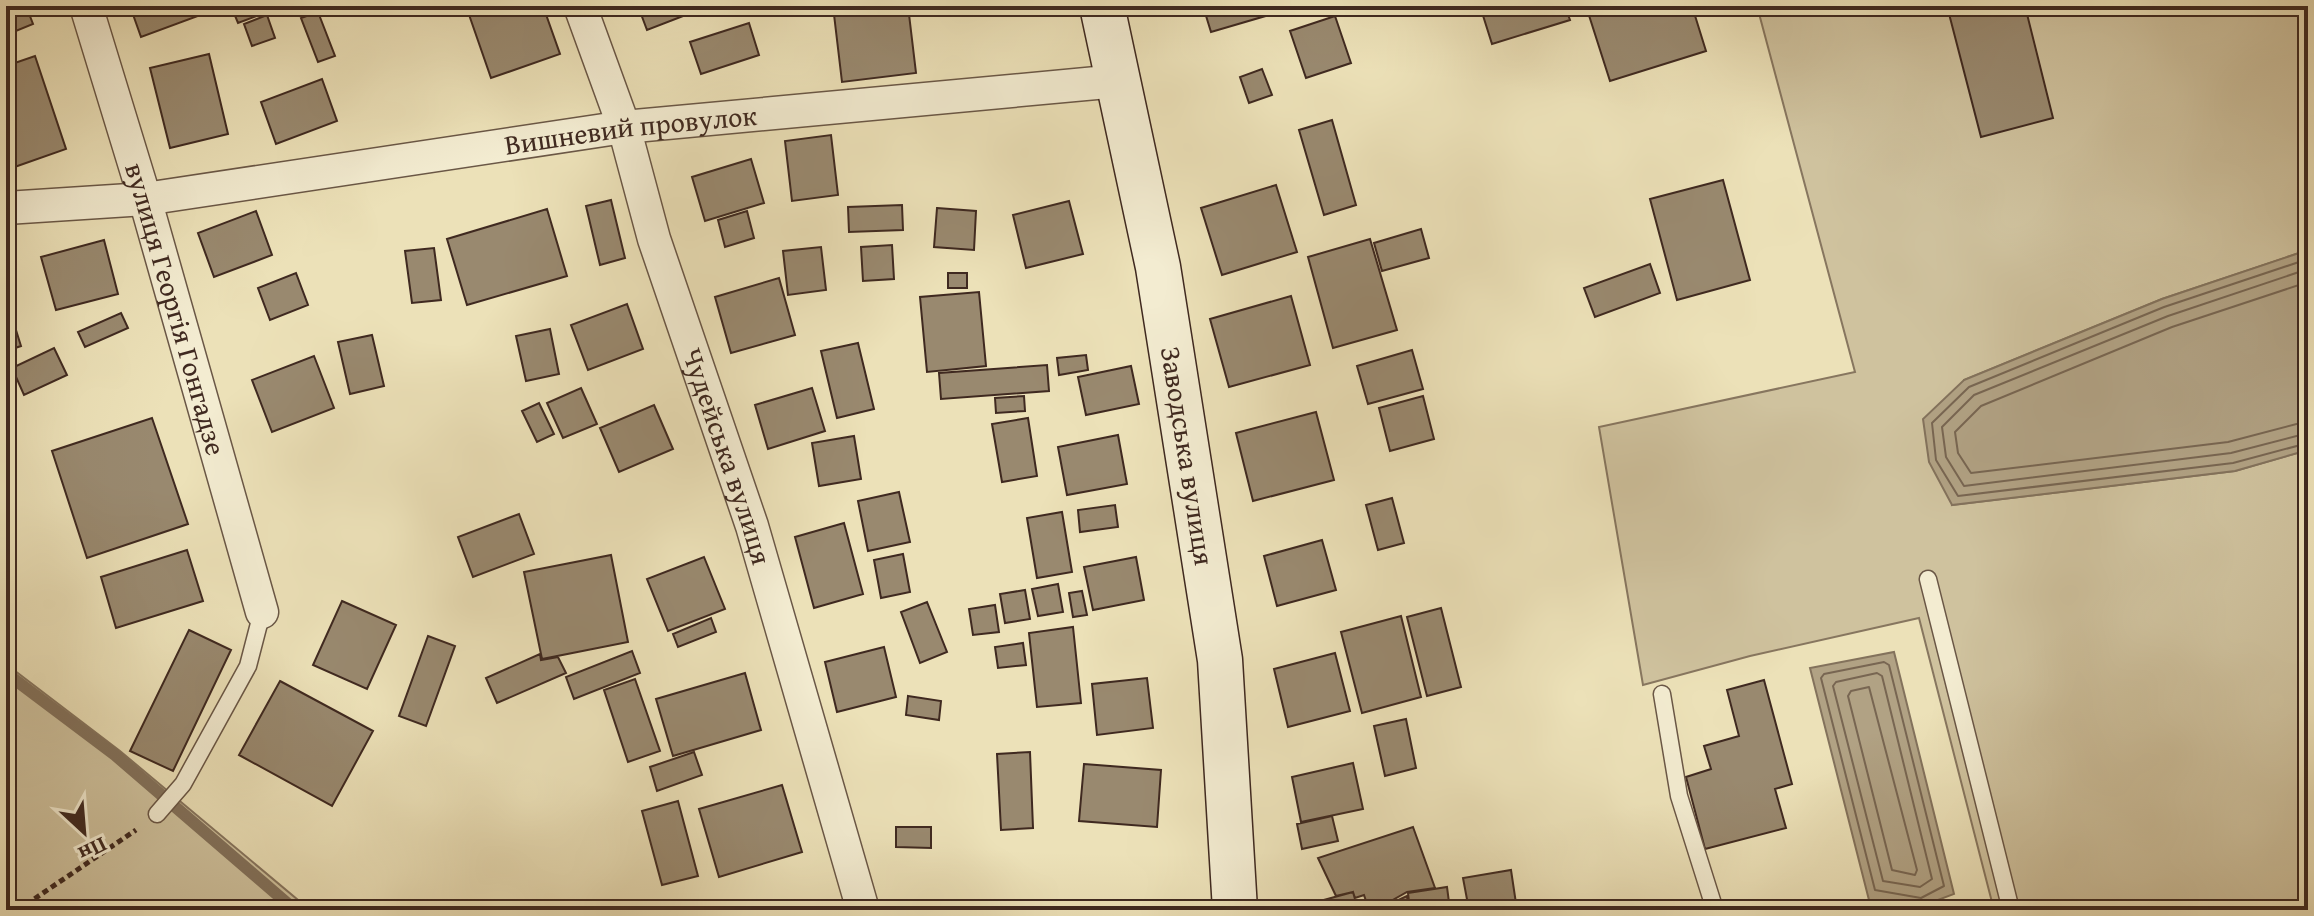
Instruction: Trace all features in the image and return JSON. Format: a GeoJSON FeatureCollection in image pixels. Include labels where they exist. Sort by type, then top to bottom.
{"type":"FeatureCollection","features":[{"type":"Feature","properties":{"kind":"main road","name":"Заводська вулиця"},"geometry":{"type":"LineString","coordinates":[[1102,6],[1158,267],[1220,660],[1235,910]]}},
{"type":"Feature","properties":{"kind":"street","name":"вулиця Георгія Гонгадзе"},"geometry":{"type":"LineString","coordinates":[[86,6],[145,199],[262,612]]}},
{"type":"Feature","properties":{"kind":"street","name":"Чудейська вулиця"},"geometry":{"type":"LineString","coordinates":[[580,6],[624,127],[654,239],[752,526],[863,910]]}},
{"type":"Feature","properties":{"kind":"street","name":"Вишневий провулок"},"geometry":{"type":"LineString","coordinates":[[6,208],[145,199],[624,127],[1118,81]]}},
{"type":"Feature","properties":{"kind":"lane"},"geometry":{"type":"LineString","coordinates":[[1928,579],[2011,910]]}},
{"type":"Feature","properties":{"kind":"lane"},"geometry":{"type":"LineString","coordinates":[[157,814],[183,784],[248,666],[262,612]]}},
{"type":"Feature","properties":{"kind":"lane"},"geometry":{"type":"LineString","coordinates":[[1662,694],[1679,796],[1715,910]]}},
{"type":"Feature","properties":{"kind":"path"},"geometry":{"type":"LineString","coordinates":[[18,910],[157,814]]}},
{"type":"Feature","properties":{"kind":"shaded area"},"geometry":{"type":"Polygon","coordinates":[[[1757,6],[2308,6],[2308,250],[2162,299],[1964,380],[1952,505],[2235,471],[2308,450],[2308,910],[1994,910],[1919,618],[1750,656],[1643,685],[1599,427],[1855,372],[1757,6]]]}},
{"type":"Feature","properties":{"kind":"shaded area"},"geometry":{"type":"Polygon","coordinates":[[[6,664],[120,751],[310,910],[6,910],[6,664]]]}},
{"type":"Feature","properties":{"kind":"water"},"geometry":{"type":"Polygon","coordinates":[[[2308,250],[2308,450],[2235,471],[1952,505],[1929,462],[1923,419],[1964,380],[2162,299],[2308,250]]]}},
{"type":"Feature","properties":{"kind":"water"},"geometry":{"type":"Polygon","coordinates":[[[1894,652],[1954,894],[1922,906],[1869,900],[1810,668],[1894,652]]]}},
{"type":"Feature","properties":{"kind":"building"},"geometry":{"type":"Polygon","coordinates":[[[6,6],[26,6],[33,24],[6,35],[6,6]]]}},
{"type":"Feature","properties":{"kind":"building"},"geometry":{"type":"Polygon","coordinates":[[[130,6],[203,6],[206,13],[141,37],[130,6]]]}},
{"type":"Feature","properties":{"kind":"building"},"geometry":{"type":"Polygon","coordinates":[[[231,6],[283,6],[238,23],[231,6]]]}},
{"type":"Feature","properties":{"kind":"building"},"geometry":{"type":"Polygon","coordinates":[[[466,6],[543,6],[560,54],[491,78],[466,6]]]}},
{"type":"Feature","properties":{"kind":"building"},"geometry":{"type":"Polygon","coordinates":[[[638,6],[709,6],[647,30],[638,6]]]}},
{"type":"Feature","properties":{"kind":"building"},"geometry":{"type":"Polygon","coordinates":[[[833,6],[908,6],[916,73],[842,82],[833,6]]]}},
{"type":"Feature","properties":{"kind":"building"},"geometry":{"type":"Polygon","coordinates":[[[1203,6],[1292,6],[1293,8],[1211,32],[1203,6]]]}},
{"type":"Feature","properties":{"kind":"building"},"geometry":{"type":"Polygon","coordinates":[[[1480,6],[1565,6],[1570,20],[1492,44],[1480,6]]]}},
{"type":"Feature","properties":{"kind":"building"},"geometry":{"type":"Polygon","coordinates":[[[1586,6],[1692,6],[1706,51],[1610,81],[1586,6]]]}},
{"type":"Feature","properties":{"kind":"building"},"geometry":{"type":"Polygon","coordinates":[[[1947,6],[2025,6],[2053,118],[1981,137],[1947,6]]]}},
{"type":"Feature","properties":{"kind":"building"},"geometry":{"type":"Polygon","coordinates":[[[318,12],[335,56],[318,62],[301,18],[318,12]]]}},
{"type":"Feature","properties":{"kind":"building"},"geometry":{"type":"Polygon","coordinates":[[[267,15],[275,38],[252,46],[244,24],[267,15]]]}},
{"type":"Feature","properties":{"kind":"building"},"geometry":{"type":"Polygon","coordinates":[[[1335,16],[1351,63],[1306,78],[1290,31],[1335,16]]]}},
{"type":"Feature","properties":{"kind":"building"},"geometry":{"type":"Polygon","coordinates":[[[749,23],[759,55],[701,74],[690,42],[749,23]]]}},
{"type":"Feature","properties":{"kind":"building"},"geometry":{"type":"Polygon","coordinates":[[[209,54],[228,134],[170,148],[150,68],[209,54]]]}},
{"type":"Feature","properties":{"kind":"building"},"geometry":{"type":"Polygon","coordinates":[[[35,56],[66,149],[6,170],[6,66],[35,56]]]}},
{"type":"Feature","properties":{"kind":"building"},"geometry":{"type":"Polygon","coordinates":[[[1262,69],[1272,95],[1249,103],[1240,77],[1262,69]]]}},
{"type":"Feature","properties":{"kind":"building"},"geometry":{"type":"Polygon","coordinates":[[[322,79],[337,121],[276,144],[261,102],[322,79]]]}},
{"type":"Feature","properties":{"kind":"building"},"geometry":{"type":"Polygon","coordinates":[[[1332,120],[1356,205],[1324,215],[1299,130],[1332,120]]]}},
{"type":"Feature","properties":{"kind":"building"},"geometry":{"type":"Polygon","coordinates":[[[831,135],[838,195],[792,201],[785,141],[831,135]]]}},
{"type":"Feature","properties":{"kind":"building"},"geometry":{"type":"Polygon","coordinates":[[[751,159],[764,203],[705,221],[692,177],[751,159]]]}},
{"type":"Feature","properties":{"kind":"building"},"geometry":{"type":"Polygon","coordinates":[[[1723,180],[1750,280],[1677,300],[1650,199],[1723,180]]]}},
{"type":"Feature","properties":{"kind":"building"},"geometry":{"type":"Polygon","coordinates":[[[1276,185],[1297,252],[1222,275],[1201,208],[1276,185]]]}},
{"type":"Feature","properties":{"kind":"building"},"geometry":{"type":"Polygon","coordinates":[[[611,200],[625,258],[600,265],[586,206],[611,200]]]}},
{"type":"Feature","properties":{"kind":"building"},"geometry":{"type":"Polygon","coordinates":[[[1069,201],[1083,254],[1026,268],[1013,215],[1069,201]]]}},
{"type":"Feature","properties":{"kind":"building"},"geometry":{"type":"Polygon","coordinates":[[[902,205],[903,230],[849,232],[848,207],[902,205]]]}},
{"type":"Feature","properties":{"kind":"building"},"geometry":{"type":"Polygon","coordinates":[[[937,208],[976,211],[974,250],[934,247],[937,208]]]}},
{"type":"Feature","properties":{"kind":"building"},"geometry":{"type":"Polygon","coordinates":[[[547,209],[567,276],[467,305],[447,239],[547,209]]]}},
{"type":"Feature","properties":{"kind":"building"},"geometry":{"type":"Polygon","coordinates":[[[256,211],[272,255],[214,277],[198,233],[256,211]]]}},
{"type":"Feature","properties":{"kind":"building"},"geometry":{"type":"Polygon","coordinates":[[[747,211],[754,238],[725,247],[718,220],[747,211]]]}},
{"type":"Feature","properties":{"kind":"building"},"geometry":{"type":"Polygon","coordinates":[[[1421,229],[1429,258],[1382,271],[1374,243],[1421,229]]]}},
{"type":"Feature","properties":{"kind":"building"},"geometry":{"type":"Polygon","coordinates":[[[1370,239],[1397,330],[1333,348],[1308,257],[1370,239]]]}},
{"type":"Feature","properties":{"kind":"building"},"geometry":{"type":"Polygon","coordinates":[[[104,240],[118,294],[56,310],[41,257],[104,240]]]}},
{"type":"Feature","properties":{"kind":"building"},"geometry":{"type":"Polygon","coordinates":[[[892,245],[894,279],[863,281],[861,247],[892,245]]]}},
{"type":"Feature","properties":{"kind":"building"},"geometry":{"type":"Polygon","coordinates":[[[821,247],[826,290],[788,295],[783,251],[821,247]]]}},
{"type":"Feature","properties":{"kind":"building"},"geometry":{"type":"Polygon","coordinates":[[[434,248],[441,300],[412,303],[405,251],[434,248]]]}},
{"type":"Feature","properties":{"kind":"building"},"geometry":{"type":"Polygon","coordinates":[[[1650,264],[1660,293],[1595,317],[1584,288],[1650,264]]]}},
{"type":"Feature","properties":{"kind":"building"},"geometry":{"type":"Polygon","coordinates":[[[296,273],[308,305],[270,320],[258,288],[296,273]]]}},
{"type":"Feature","properties":{"kind":"building"},"geometry":{"type":"Polygon","coordinates":[[[948,273],[967,273],[967,288],[948,288],[948,273]]]}},
{"type":"Feature","properties":{"kind":"building"},"geometry":{"type":"Polygon","coordinates":[[[779,278],[795,335],[731,353],[715,297],[779,278]]]}},
{"type":"Feature","properties":{"kind":"building"},"geometry":{"type":"Polygon","coordinates":[[[979,292],[986,366],[927,372],[920,297],[979,292]]]}},
{"type":"Feature","properties":{"kind":"building"},"geometry":{"type":"Polygon","coordinates":[[[1291,296],[1310,365],[1229,387],[1210,319],[1291,296]]]}},
{"type":"Feature","properties":{"kind":"building"},"geometry":{"type":"Polygon","coordinates":[[[6,298],[21,346],[6,351],[6,298]]]}},
{"type":"Feature","properties":{"kind":"building"},"geometry":{"type":"Polygon","coordinates":[[[627,304],[643,349],[588,370],[571,325],[627,304]]]}},
{"type":"Feature","properties":{"kind":"building"},"geometry":{"type":"Polygon","coordinates":[[[121,313],[128,328],[85,347],[78,332],[121,313]]]}},
{"type":"Feature","properties":{"kind":"building"},"geometry":{"type":"Polygon","coordinates":[[[550,329],[559,374],[526,381],[516,336],[550,329]]]}},
{"type":"Feature","properties":{"kind":"building"},"geometry":{"type":"Polygon","coordinates":[[[372,335],[384,386],[350,394],[338,342],[372,335]]]}},
{"type":"Feature","properties":{"kind":"building"},"geometry":{"type":"Polygon","coordinates":[[[858,343],[874,409],[837,418],[821,351],[858,343]]]}},
{"type":"Feature","properties":{"kind":"building"},"geometry":{"type":"Polygon","coordinates":[[[54,348],[67,375],[24,395],[12,368],[54,348]]]}},
{"type":"Feature","properties":{"kind":"building"},"geometry":{"type":"Polygon","coordinates":[[[1412,350],[1423,389],[1368,404],[1357,366],[1412,350]]]}},
{"type":"Feature","properties":{"kind":"building"},"geometry":{"type":"Polygon","coordinates":[[[1086,355],[1088,370],[1059,375],[1057,358],[1086,355]]]}},
{"type":"Feature","properties":{"kind":"building"},"geometry":{"type":"Polygon","coordinates":[[[314,356],[334,408],[272,432],[252,380],[314,356]]]}},
{"type":"Feature","properties":{"kind":"building"},"geometry":{"type":"Polygon","coordinates":[[[1047,365],[1049,391],[941,399],[939,373],[1047,365]]]}},
{"type":"Feature","properties":{"kind":"building"},"geometry":{"type":"Polygon","coordinates":[[[1131,366],[1139,404],[1086,415],[1078,377],[1131,366]]]}},
{"type":"Feature","properties":{"kind":"building"},"geometry":{"type":"Polygon","coordinates":[[[581,388],[597,424],[563,438],[547,403],[581,388]]]}},
{"type":"Feature","properties":{"kind":"building"},"geometry":{"type":"Polygon","coordinates":[[[812,388],[825,431],[768,449],[755,405],[812,388]]]}},
{"type":"Feature","properties":{"kind":"building"},"geometry":{"type":"Polygon","coordinates":[[[1024,396],[1025,411],[996,413],[995,398],[1024,396]]]}},
{"type":"Feature","properties":{"kind":"building"},"geometry":{"type":"Polygon","coordinates":[[[1423,396],[1434,439],[1390,451],[1379,408],[1423,396]]]}},
{"type":"Feature","properties":{"kind":"building"},"geometry":{"type":"Polygon","coordinates":[[[539,403],[554,434],[537,442],[522,411],[539,403]]]}},
{"type":"Feature","properties":{"kind":"building"},"geometry":{"type":"Polygon","coordinates":[[[654,405],[673,449],[619,472],[600,428],[654,405]]]}},
{"type":"Feature","properties":{"kind":"building"},"geometry":{"type":"Polygon","coordinates":[[[1316,412],[1334,480],[1253,501],[1236,433],[1316,412]]]}},
{"type":"Feature","properties":{"kind":"building"},"geometry":{"type":"Polygon","coordinates":[[[152,418],[188,524],[87,558],[52,451],[152,418]]]}},
{"type":"Feature","properties":{"kind":"building"},"geometry":{"type":"Polygon","coordinates":[[[1028,418],[1037,476],[1002,482],[992,424],[1028,418]]]}},
{"type":"Feature","properties":{"kind":"building"},"geometry":{"type":"Polygon","coordinates":[[[1118,435],[1127,484],[1067,495],[1058,447],[1118,435]]]}},
{"type":"Feature","properties":{"kind":"building"},"geometry":{"type":"Polygon","coordinates":[[[854,436],[861,479],[819,486],[812,443],[854,436]]]}},
{"type":"Feature","properties":{"kind":"building"},"geometry":{"type":"Polygon","coordinates":[[[899,492],[910,542],[868,551],[858,501],[899,492]]]}},
{"type":"Feature","properties":{"kind":"building"},"geometry":{"type":"Polygon","coordinates":[[[1392,498],[1404,543],[1378,550],[1366,505],[1392,498]]]}},
{"type":"Feature","properties":{"kind":"building"},"geometry":{"type":"Polygon","coordinates":[[[1115,505],[1118,527],[1080,532],[1078,510],[1115,505]]]}},
{"type":"Feature","properties":{"kind":"building"},"geometry":{"type":"Polygon","coordinates":[[[1062,512],[1072,572],[1037,578],[1027,518],[1062,512]]]}},
{"type":"Feature","properties":{"kind":"building"},"geometry":{"type":"Polygon","coordinates":[[[519,514],[534,554],[473,577],[458,537],[519,514]]]}},
{"type":"Feature","properties":{"kind":"building"},"geometry":{"type":"Polygon","coordinates":[[[844,523],[863,594],[814,608],[795,537],[844,523]]]}},
{"type":"Feature","properties":{"kind":"building"},"geometry":{"type":"Polygon","coordinates":[[[1322,540],[1336,590],[1277,606],[1264,556],[1322,540]]]}},
{"type":"Feature","properties":{"kind":"building"},"geometry":{"type":"Polygon","coordinates":[[[187,550],[203,601],[116,628],[101,577],[187,550]]]}},
{"type":"Feature","properties":{"kind":"building"},"geometry":{"type":"Polygon","coordinates":[[[903,554],[910,592],[881,598],[874,560],[903,554]]]}},
{"type":"Feature","properties":{"kind":"building"},"geometry":{"type":"Polygon","coordinates":[[[611,555],[628,642],[542,659],[524,572],[611,555]]]}},
{"type":"Feature","properties":{"kind":"building"},"geometry":{"type":"Polygon","coordinates":[[[704,557],[725,609],[668,631],[647,579],[704,557]]]}},
{"type":"Feature","properties":{"kind":"building"},"geometry":{"type":"Polygon","coordinates":[[[1136,557],[1144,600],[1093,610],[1084,567],[1136,557]]]}},
{"type":"Feature","properties":{"kind":"building"},"geometry":{"type":"Polygon","coordinates":[[[1058,584],[1063,612],[1038,616],[1032,589],[1058,584]]]}},
{"type":"Feature","properties":{"kind":"building"},"geometry":{"type":"Polygon","coordinates":[[[1025,590],[1030,619],[1005,623],[1000,594],[1025,590]]]}},
{"type":"Feature","properties":{"kind":"building"},"geometry":{"type":"Polygon","coordinates":[[[1082,591],[1087,615],[1073,617],[1069,593],[1082,591]]]}},
{"type":"Feature","properties":{"kind":"building"},"geometry":{"type":"Polygon","coordinates":[[[342,601],[396,625],[367,689],[313,665],[342,601]]]}},
{"type":"Feature","properties":{"kind":"building"},"geometry":{"type":"Polygon","coordinates":[[[927,602],[947,652],[920,663],[901,612],[927,602]]]}},
{"type":"Feature","properties":{"kind":"building"},"geometry":{"type":"Polygon","coordinates":[[[995,605],[999,632],[973,635],[969,609],[995,605]]]}},
{"type":"Feature","properties":{"kind":"building"},"geometry":{"type":"Polygon","coordinates":[[[1441,608],[1461,687],[1427,696],[1407,617],[1441,608]]]}},
{"type":"Feature","properties":{"kind":"building"},"geometry":{"type":"Polygon","coordinates":[[[1401,616],[1421,697],[1362,713],[1341,632],[1401,616]]]}},
{"type":"Feature","properties":{"kind":"building"},"geometry":{"type":"Polygon","coordinates":[[[711,618],[716,632],[678,647],[673,634],[711,618]]]}},
{"type":"Feature","properties":{"kind":"building"},"geometry":{"type":"Polygon","coordinates":[[[1073,627],[1081,703],[1037,707],[1029,633],[1073,627]]]}},
{"type":"Feature","properties":{"kind":"building"},"geometry":{"type":"Polygon","coordinates":[[[189,630],[231,650],[173,771],[130,751],[189,630]]]}},
{"type":"Feature","properties":{"kind":"building"},"geometry":{"type":"Polygon","coordinates":[[[428,636],[455,646],[426,726],[399,716],[428,636]]]}},
{"type":"Feature","properties":{"kind":"building"},"geometry":{"type":"Polygon","coordinates":[[[1023,643],[1026,665],[998,668],[995,647],[1023,643]]]}},
{"type":"Feature","properties":{"kind":"building"},"geometry":{"type":"Polygon","coordinates":[[[884,647],[896,697],[837,712],[825,662],[884,647]]]}},
{"type":"Feature","properties":{"kind":"building"},"geometry":{"type":"Polygon","coordinates":[[[632,651],[640,673],[574,699],[566,677],[632,651]]]}},
{"type":"Feature","properties":{"kind":"building"},"geometry":{"type":"Polygon","coordinates":[[[1335,653],[1350,711],[1288,727],[1274,669],[1335,653]]]}},
{"type":"Feature","properties":{"kind":"building"},"geometry":{"type":"Polygon","coordinates":[[[540,654],[541,660],[558,657],[566,673],[497,703],[486,678],[540,654]]]}},
{"type":"Feature","properties":{"kind":"building"},"geometry":{"type":"Polygon","coordinates":[[[745,673],[761,730],[673,756],[656,699],[745,673]]]}},
{"type":"Feature","properties":{"kind":"building"},"geometry":{"type":"Polygon","coordinates":[[[1147,678],[1153,728],[1097,735],[1092,684],[1147,678]]]}},
{"type":"Feature","properties":{"kind":"building"},"geometry":{"type":"Polygon","coordinates":[[[635,679],[660,751],[628,762],[604,690],[635,679]]]}},
{"type":"Feature","properties":{"kind":"building"},"geometry":{"type":"Polygon","coordinates":[[[1764,680],[1792,784],[1775,789],[1786,828],[1705,849],[1686,777],[1711,769],[1704,746],[1739,736],[1727,690],[1764,680]]]}},
{"type":"Feature","properties":{"kind":"building"},"geometry":{"type":"Polygon","coordinates":[[[280,681],[373,731],[332,806],[239,755],[280,681]]]}},
{"type":"Feature","properties":{"kind":"building"},"geometry":{"type":"Polygon","coordinates":[[[908,696],[941,701],[939,720],[906,715],[908,696]]]}},
{"type":"Feature","properties":{"kind":"building"},"geometry":{"type":"Polygon","coordinates":[[[1406,719],[1416,768],[1385,776],[1374,726],[1406,719]]]}},
{"type":"Feature","properties":{"kind":"building"},"geometry":{"type":"Polygon","coordinates":[[[694,752],[702,775],[657,791],[650,767],[694,752]]]}},
{"type":"Feature","properties":{"kind":"building"},"geometry":{"type":"Polygon","coordinates":[[[1030,752],[1033,828],[1001,830],[997,754],[1030,752]]]}},
{"type":"Feature","properties":{"kind":"building"},"geometry":{"type":"Polygon","coordinates":[[[1353,763],[1363,809],[1301,822],[1292,777],[1353,763]]]}},
{"type":"Feature","properties":{"kind":"building"},"geometry":{"type":"Polygon","coordinates":[[[1084,764],[1161,770],[1157,827],[1079,821],[1084,764]]]}},
{"type":"Feature","properties":{"kind":"building"},"geometry":{"type":"Polygon","coordinates":[[[782,785],[802,852],[719,877],[699,809],[782,785]]]}},
{"type":"Feature","properties":{"kind":"building"},"geometry":{"type":"Polygon","coordinates":[[[678,801],[698,876],[662,885],[642,811],[678,801]]]}},
{"type":"Feature","properties":{"kind":"building"},"geometry":{"type":"Polygon","coordinates":[[[1332,816],[1338,841],[1302,849],[1297,824],[1332,816]]]}},
{"type":"Feature","properties":{"kind":"building"},"geometry":{"type":"Polygon","coordinates":[[[896,827],[931,827],[931,848],[896,847],[896,827]]]}},
{"type":"Feature","properties":{"kind":"building"},"geometry":{"type":"Polygon","coordinates":[[[1413,827],[1435,888],[1407,892],[1375,910],[1369,910],[1364,895],[1355,898],[1353,892],[1336,896],[1318,858],[1413,827]]]}},
{"type":"Feature","properties":{"kind":"building"},"geometry":{"type":"Polygon","coordinates":[[[1511,870],[1517,910],[1469,910],[1463,878],[1511,870]]]}},
{"type":"Feature","properties":{"kind":"building"},"geometry":{"type":"Polygon","coordinates":[[[1447,887],[1450,910],[1410,910],[1408,893],[1447,887]]]}},
{"type":"Feature","properties":{"kind":"building"},"geometry":{"type":"Polygon","coordinates":[[[1353,892],[1358,910],[1287,910],[1353,892]]]}},
{"type":"Feature","properties":{"kind":"building"},"geometry":{"type":"Polygon","coordinates":[[[1407,896],[1409,910],[1377,910],[1407,896]]]}},
{"type":"Feature","properties":{"kind":"waterway"},"geometry":{"type":"LineString","coordinates":[[6,673],[115,755],[295,910]]}}]}
